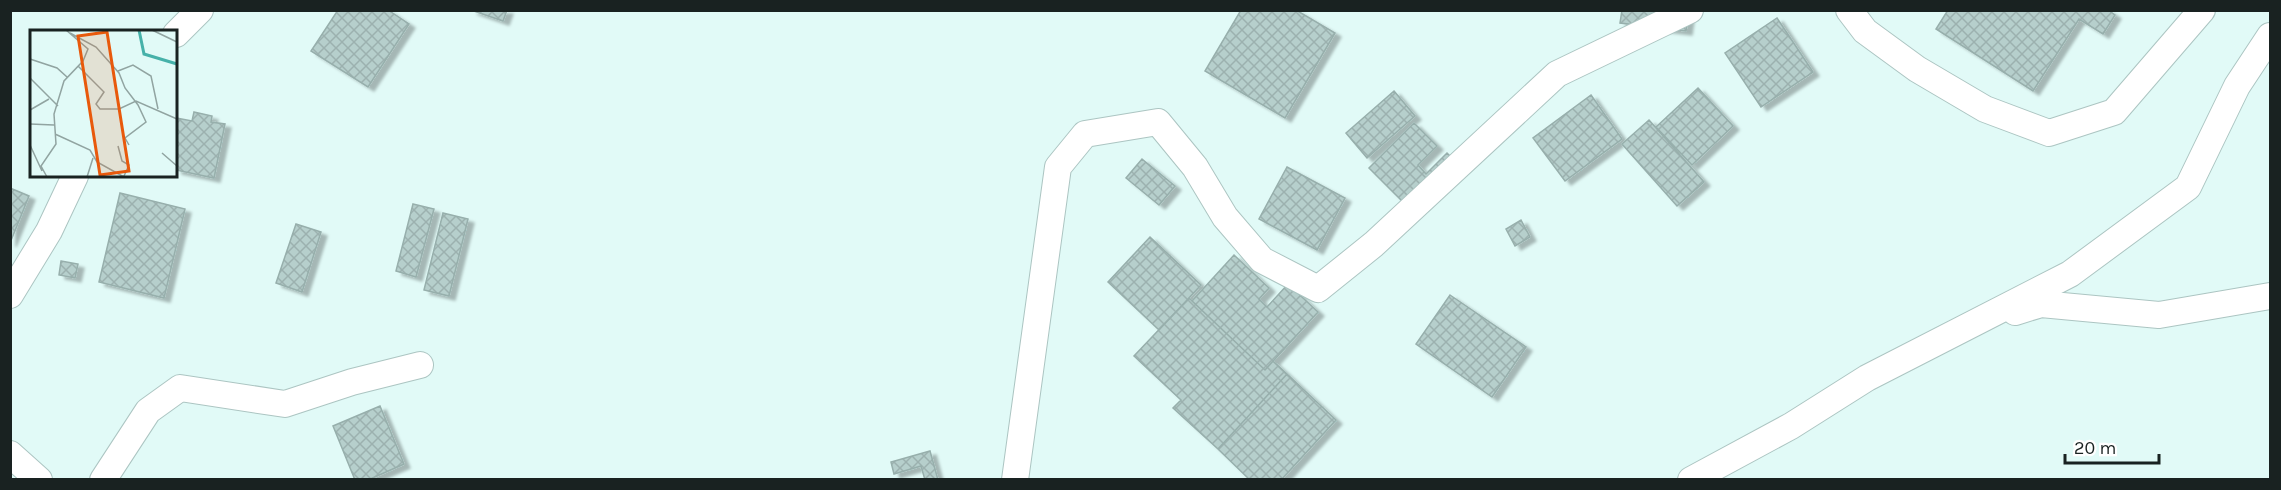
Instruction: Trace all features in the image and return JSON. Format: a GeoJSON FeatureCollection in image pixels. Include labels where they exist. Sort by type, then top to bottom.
{"type":"FeatureCollection","features":[{"type":"Feature","properties":{"kind":"street"},"geometry":{"type":"LineString","coordinates":[[177,33],[200,10]]}},
{"type":"Feature","properties":{"kind":"street"},"geometry":{"type":"LineString","coordinates":[[1015,480],[1059,167],[1085,134],[1158,122],[1196,167],[1225,217],[1262,260],[1318,288],[1374,244],[1557,74],[1690,10]]}},
{"type":"Feature","properties":{"kind":"street"},"geometry":{"type":"LineString","coordinates":[[1849,10],[1865,31],[1917,69],[1985,110],[2049,133],[2114,112],[2202,10]]}},
{"type":"Feature","properties":{"kind":"street"},"geometry":{"type":"LineString","coordinates":[[1691,480],[1791,426],[1867,378],[2070,274],[2188,187],[2237,86],[2271,36]]}},
{"type":"Feature","properties":{"kind":"street"},"geometry":{"type":"LineString","coordinates":[[10,295],[49,231],[75,177]]}},
{"type":"Feature","properties":{"kind":"street"},"geometry":{"type":"LineString","coordinates":[[1963,328],[2041,304],[2159,315],[2271,296]]}},
{"type":"Feature","properties":{"kind":"street"},"geometry":{"type":"LineString","coordinates":[[103,480],[148,411],[180,388],[285,404],[351,382],[420,365]]}},
{"type":"Feature","properties":{"kind":"street"},"geometry":{"type":"LineString","coordinates":[[10,454],[39,480]]}},
{"type":"Feature","properties":{"kind":"building"},"geometry":{"type":"Polygon","coordinates":[[[338,10],[388,10],[409,24],[368,87],[311,51],[338,10]]]}},
{"type":"Feature","properties":{"kind":"building"},"geometry":{"type":"Polygon","coordinates":[[[471,10],[507,10],[503,21],[471,10]]]}},
{"type":"Feature","properties":{"kind":"building"},"geometry":{"type":"Polygon","coordinates":[[[1241,10],[1296,10],[1335,33],[1285,118],[1205,71],[1241,10]]]}},
{"type":"Feature","properties":{"kind":"building"},"geometry":{"type":"Polygon","coordinates":[[[1622,10],[1689,10],[1686,31],[1620,23],[1622,10]]]}},
{"type":"Feature","properties":{"kind":"building"},"geometry":{"type":"Polygon","coordinates":[[[1948,10],[2108,10],[2115,15],[2103,34],[2079,19],[2033,91],[1936,29],[1948,10]]]}},
{"type":"Feature","properties":{"kind":"building"},"geometry":{"type":"Polygon","coordinates":[[[1777,18],[1813,72],[1761,107],[1725,53],[1777,18]]]}},
{"type":"Feature","properties":{"kind":"building"},"geometry":{"type":"Polygon","coordinates":[[[1698,88],[1733,126],[1692,165],[1656,127],[1698,88]]]}},
{"type":"Feature","properties":{"kind":"building"},"geometry":{"type":"Polygon","coordinates":[[[1394,91],[1415,116],[1367,158],[1346,133],[1394,91]]]}},
{"type":"Feature","properties":{"kind":"building"},"geometry":{"type":"Polygon","coordinates":[[[1591,95],[1622,139],[1565,181],[1533,138],[1591,95]]]}},
{"type":"Feature","properties":{"kind":"building"},"geometry":{"type":"Polygon","coordinates":[[[194,112],[212,116],[211,122],[225,124],[214,178],[177,170],[177,118],[192,121],[194,112]]]}},
{"type":"Feature","properties":{"kind":"building"},"geometry":{"type":"Polygon","coordinates":[[[1649,120],[1704,182],[1677,206],[1622,144],[1649,120]]]}},
{"type":"Feature","properties":{"kind":"building"},"geometry":{"type":"Polygon","coordinates":[[[1414,123],[1437,146],[1418,165],[1426,174],[1447,153],[1456,162],[1409,208],[1369,168],[1414,123]]]}},
{"type":"Feature","properties":{"kind":"building"},"geometry":{"type":"Polygon","coordinates":[[[1142,159],[1175,186],[1159,205],[1126,178],[1142,159]]]}},
{"type":"Feature","properties":{"kind":"building"},"geometry":{"type":"Polygon","coordinates":[[[1287,167],[1345,198],[1317,250],[1259,219],[1287,167]]]}},
{"type":"Feature","properties":{"kind":"building"},"geometry":{"type":"Polygon","coordinates":[[[10,188],[29,196],[10,243],[10,188]]]}},
{"type":"Feature","properties":{"kind":"building"},"geometry":{"type":"Polygon","coordinates":[[[120,193],[185,209],[164,298],[99,282],[120,193]]]}},
{"type":"Feature","properties":{"kind":"building"},"geometry":{"type":"Polygon","coordinates":[[[413,204],[434,209],[416,277],[396,271],[413,204]]]}},
{"type":"Feature","properties":{"kind":"building"},"geometry":{"type":"Polygon","coordinates":[[[443,213],[468,219],[449,296],[424,290],[443,213]]]}},
{"type":"Feature","properties":{"kind":"building"},"geometry":{"type":"Polygon","coordinates":[[[1521,220],[1530,237],[1515,246],[1506,229],[1521,220]]]}},
{"type":"Feature","properties":{"kind":"building"},"geometry":{"type":"Polygon","coordinates":[[[296,224],[321,232],[302,292],[276,283],[296,224]]]}},
{"type":"Feature","properties":{"kind":"building"},"geometry":{"type":"Polygon","coordinates":[[[1150,237],[1201,285],[1159,330],[1108,282],[1150,237]]]}},
{"type":"Feature","properties":{"kind":"building"},"geometry":{"type":"Polygon","coordinates":[[[1234,255],[1269,288],[1259,299],[1267,307],[1288,284],[1318,312],[1265,370],[1192,301],[1234,255]]]}},
{"type":"Feature","properties":{"kind":"building"},"geometry":{"type":"Polygon","coordinates":[[[61,261],[78,264],[75,278],[59,275],[61,261]]]}},
{"type":"Feature","properties":{"kind":"building"},"geometry":{"type":"Polygon","coordinates":[[[1450,295],[1526,347],[1492,397],[1416,344],[1450,295]]]}},
{"type":"Feature","properties":{"kind":"building"},"geometry":{"type":"Polygon","coordinates":[[[1189,298],[1265,370],[1273,361],[1287,374],[1218,449],[1173,408],[1181,400],[1134,356],[1189,298]]]}},
{"type":"Feature","properties":{"kind":"building"},"geometry":{"type":"Polygon","coordinates":[[[1287,374],[1336,420],[1281,480],[1250,480],[1218,449],[1287,374]]]}},
{"type":"Feature","properties":{"kind":"building"},"geometry":{"type":"Polygon","coordinates":[[[380,406],[404,464],[368,480],[355,480],[333,426],[380,406]]]}},
{"type":"Feature","properties":{"kind":"building"},"geometry":{"type":"Polygon","coordinates":[[[930,451],[938,480],[925,480],[921,466],[894,474],[891,462],[930,451]]]}}]}
